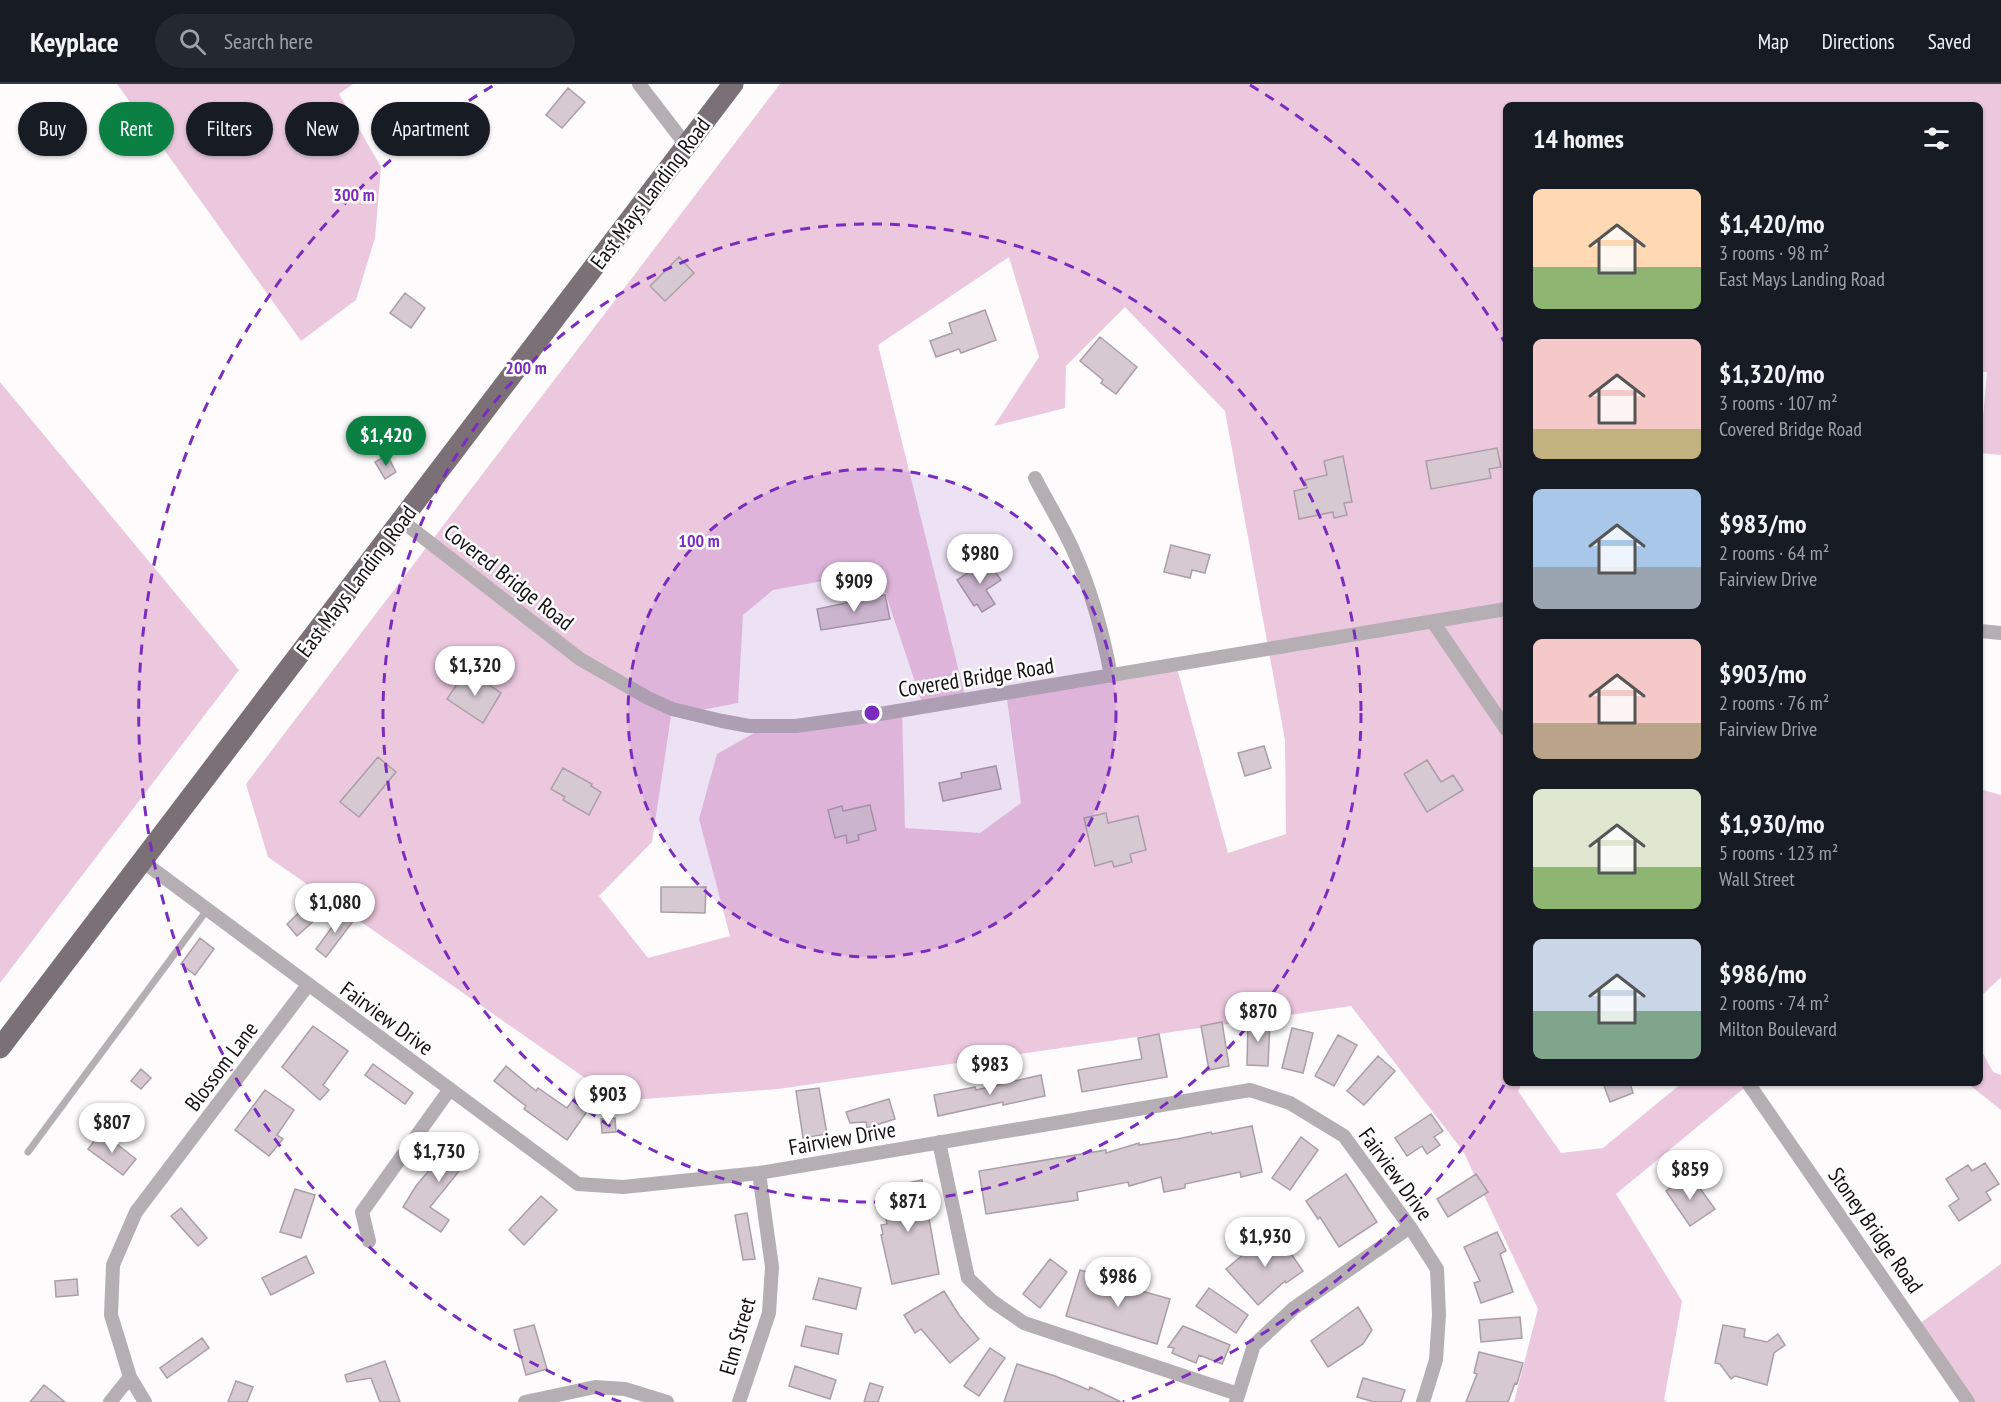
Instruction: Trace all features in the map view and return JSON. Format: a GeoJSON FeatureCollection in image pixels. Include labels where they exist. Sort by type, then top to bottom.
{"type":"FeatureCollection","features":[{"type":"Feature","properties":{"kind":"main road","name":"East Mays Landing Road"},"geometry":{"type":"LineString","coordinates":[[0,1048],[733,84]]}},
{"type":"Feature","properties":{"kind":"street"},"geometry":{"type":"LineString","coordinates":[[639,84],[686,145]]}},
{"type":"Feature","properties":{"kind":"street"},"geometry":{"type":"LineString","coordinates":[[1035,478],[1074,550],[1098,616],[1111,676]]}},
{"type":"Feature","properties":{"kind":"street","name":"Covered Bridge Road"},"geometry":{"type":"LineString","coordinates":[[402,521],[580,659],[595,668],[672,709],[749,726],[796,726],[868,716],[1503,610]]}},
{"type":"Feature","properties":{"kind":"street"},"geometry":{"type":"LineString","coordinates":[[1433,622],[1503,725]]}},
{"type":"Feature","properties":{"kind":"street"},"geometry":{"type":"LineString","coordinates":[[1983,631],[2001,633]]}},
{"type":"Feature","properties":{"kind":"street","name":"Fairview Drive"},"geometry":{"type":"LineString","coordinates":[[142,861],[578,1184],[623,1186],[759,1173],[1250,1090],[1290,1103],[1344,1136],[1410,1227],[1437,1269],[1439,1315],[1436,1360],[1423,1402]]}},
{"type":"Feature","properties":{"kind":"street","name":"Blossom Lane"},"geometry":{"type":"LineString","coordinates":[[145,1402],[130,1377],[111,1315],[114,1265],[136,1212],[308,985]]}},
{"type":"Feature","properties":{"kind":"street","name":"Stoney Bridge Road"},"geometry":{"type":"LineString","coordinates":[[1750,1086],[1968,1402]]}},
{"type":"Feature","properties":{"kind":"street"},"geometry":{"type":"LineString","coordinates":[[369,1240],[362,1212],[450,1089]]}},
{"type":"Feature","properties":{"kind":"street"},"geometry":{"type":"LineString","coordinates":[[939,1142],[969,1278],[992,1301],[1024,1323],[1237,1398],[1254,1345],[1294,1308],[1410,1227]]}},
{"type":"Feature","properties":{"kind":"street","name":"Elm Street"},"geometry":{"type":"LineString","coordinates":[[739,1402],[769,1312],[772,1268],[759,1173]]}},
{"type":"Feature","properties":{"kind":"street"},"geometry":{"type":"LineString","coordinates":[[110,1402],[130,1377]]}},
{"type":"Feature","properties":{"kind":"street"},"geometry":{"type":"LineString","coordinates":[[525,1402],[595,1387],[625,1389],[667,1402]]}},
{"type":"Feature","properties":{"kind":"lane"},"geometry":{"type":"LineString","coordinates":[[28,1152],[207,910]]}},
{"type":"Feature","properties":{"kind":"shaded area"},"geometry":{"type":"Polygon","coordinates":[[[117,84],[353,84],[339,94],[344,102],[285,102],[285,156],[359,156],[359,129],[371,150],[371,156],[375,156],[381,167],[375,238],[356,300],[301,341],[169,156],[174,156],[174,102],[130,102],[117,84]]]}},
{"type":"Feature","properties":{"kind":"shaded area"},"geometry":{"type":"Polygon","coordinates":[[[780,84],[2001,84],[2001,455],[1983,453],[1987,372],[1983,372],[1983,102],[1503,102],[1503,1086],[1520,1086],[1518,1091],[1561,1153],[1603,1148],[1678,1086],[1747,1086],[1616,1194],[1682,1301],[1664,1400],[1667,1402],[1514,1402],[1538,1309],[1463,1151],[1351,1006],[778,1089],[618,1101],[268,857],[246,784],[780,84]],[[1009,257],[878,345],[966,700],[923,706],[878,571],[773,590],[743,615],[738,703],[671,716],[652,842],[599,896],[648,958],[730,936],[699,819],[717,754],[765,727],[902,708],[905,828],[980,833],[1021,803],[1007,699],[1177,668],[1228,853],[1286,834],[1285,740],[1225,411],[1125,307],[1066,366],[1065,408],[994,426],[1039,357],[1009,257]]]}},
{"type":"Feature","properties":{"kind":"shaded area"},"geometry":{"type":"Polygon","coordinates":[[[0,382],[239,670],[0,983],[0,382]]]}},
{"type":"Feature","properties":{"kind":"shaded area"},"geometry":{"type":"Polygon","coordinates":[[[1983,790],[2001,795],[2001,977],[1983,994],[1983,790]]]}},
{"type":"Feature","properties":{"kind":"shaded area"},"geometry":{"type":"Polygon","coordinates":[[[1983,1054],[1993,1072],[2001,1075],[2001,1110],[1971,1086],[1983,1086],[1983,1054]]]}},
{"type":"Feature","properties":{"kind":"shaded area"},"geometry":{"type":"Polygon","coordinates":[[[2001,1264],[2001,1402],[1966,1402],[1915,1327],[2001,1264]]]}},
{"type":"Feature","properties":{"kind":"building"},"geometry":{"type":"Polygon","coordinates":[[[568,88],[585,102],[562,128],[546,115],[568,88]]]}},
{"type":"Feature","properties":{"kind":"building"},"geometry":{"type":"Polygon","coordinates":[[[679,257],[694,273],[665,301],[650,286],[679,257]]]}},
{"type":"Feature","properties":{"kind":"building"},"geometry":{"type":"Polygon","coordinates":[[[405,293],[425,308],[411,328],[390,313],[405,293]]]}},
{"type":"Feature","properties":{"kind":"building"},"geometry":{"type":"Polygon","coordinates":[[[985,310],[996,340],[961,353],[959,349],[936,357],[930,341],[952,333],[949,323],[985,310]]]}},
{"type":"Feature","properties":{"kind":"building"},"geometry":{"type":"Polygon","coordinates":[[[1100,337],[1137,367],[1116,394],[1101,383],[1103,380],[1080,361],[1100,337]]]}},
{"type":"Feature","properties":{"kind":"building"},"geometry":{"type":"Polygon","coordinates":[[[1497,448],[1501,467],[1489,469],[1491,478],[1431,489],[1426,461],[1497,448]]]}},
{"type":"Feature","properties":{"kind":"building"},"geometry":{"type":"Polygon","coordinates":[[[387,455],[396,472],[385,479],[375,462],[387,455]]]}},
{"type":"Feature","properties":{"kind":"building"},"geometry":{"type":"Polygon","coordinates":[[[1343,456],[1352,502],[1344,503],[1347,515],[1334,518],[1333,512],[1299,519],[1294,491],[1307,488],[1305,480],[1327,475],[1324,461],[1343,456]]]}},
{"type":"Feature","properties":{"kind":"building"},"geometry":{"type":"Polygon","coordinates":[[[1171,545],[1210,555],[1205,573],[1192,570],[1190,578],[1164,572],[1171,545]]]}},
{"type":"Feature","properties":{"kind":"building"},"geometry":{"type":"Polygon","coordinates":[[[987,560],[1001,580],[986,590],[995,604],[982,612],[977,604],[974,606],[957,580],[987,560]]]}},
{"type":"Feature","properties":{"kind":"building"},"geometry":{"type":"Polygon","coordinates":[[[885,595],[890,619],[821,630],[817,609],[885,595]]]}},
{"type":"Feature","properties":{"kind":"building"},"geometry":{"type":"Polygon","coordinates":[[[463,675],[474,682],[477,677],[501,693],[483,723],[447,699],[463,675]]]}},
{"type":"Feature","properties":{"kind":"building"},"geometry":{"type":"Polygon","coordinates":[[[1264,746],[1271,768],[1245,776],[1238,753],[1264,746]]]}},
{"type":"Feature","properties":{"kind":"building"},"geometry":{"type":"Polygon","coordinates":[[[378,757],[396,772],[359,817],[340,802],[378,757]]]}},
{"type":"Feature","properties":{"kind":"building"},"geometry":{"type":"Polygon","coordinates":[[[1427,760],[1441,782],[1453,775],[1463,790],[1427,812],[1404,774],[1427,760]]]}},
{"type":"Feature","properties":{"kind":"building"},"geometry":{"type":"Polygon","coordinates":[[[996,766],[1001,789],[943,801],[939,783],[962,778],[961,773],[996,766]]]}},
{"type":"Feature","properties":{"kind":"building"},"geometry":{"type":"Polygon","coordinates":[[[563,768],[592,784],[591,786],[601,792],[589,815],[563,800],[565,797],[551,789],[563,768]]]}},
{"type":"Feature","properties":{"kind":"building"},"geometry":{"type":"Polygon","coordinates":[[[870,805],[876,830],[858,835],[859,840],[847,843],[846,835],[835,838],[828,810],[842,806],[843,811],[870,805]]]}},
{"type":"Feature","properties":{"kind":"building"},"geometry":{"type":"Polygon","coordinates":[[[1106,813],[1108,823],[1138,816],[1146,850],[1130,854],[1132,862],[1114,867],[1112,861],[1095,866],[1084,818],[1106,813]]]}},
{"type":"Feature","properties":{"kind":"building"},"geometry":{"type":"Polygon","coordinates":[[[661,887],[706,887],[705,913],[661,912],[661,887]]]}},
{"type":"Feature","properties":{"kind":"building"},"geometry":{"type":"Polygon","coordinates":[[[305,907],[316,919],[297,936],[287,924],[305,907]]]}},
{"type":"Feature","properties":{"kind":"building"},"geometry":{"type":"Polygon","coordinates":[[[343,912],[354,920],[326,957],[316,949],[343,912]]]}},
{"type":"Feature","properties":{"kind":"building"},"geometry":{"type":"Polygon","coordinates":[[[200,938],[214,949],[195,975],[181,964],[200,938]]]}},
{"type":"Feature","properties":{"kind":"building"},"geometry":{"type":"Polygon","coordinates":[[[1248,1021],[1270,1021],[1268,1066],[1247,1065],[1248,1021]]]}},
{"type":"Feature","properties":{"kind":"building"},"geometry":{"type":"Polygon","coordinates":[[[1222,1022],[1229,1066],[1209,1070],[1201,1026],[1222,1022]]]}},
{"type":"Feature","properties":{"kind":"building"},"geometry":{"type":"Polygon","coordinates":[[[313,1026],[348,1051],[323,1085],[329,1090],[320,1100],[282,1067],[313,1026]]]}},
{"type":"Feature","properties":{"kind":"building"},"geometry":{"type":"Polygon","coordinates":[[[1292,1028],[1313,1033],[1303,1073],[1282,1068],[1292,1028]]]}},
{"type":"Feature","properties":{"kind":"building"},"geometry":{"type":"Polygon","coordinates":[[[1159,1034],[1167,1077],[1082,1092],[1078,1070],[1142,1059],[1138,1038],[1159,1034]]]}},
{"type":"Feature","properties":{"kind":"building"},"geometry":{"type":"Polygon","coordinates":[[[1338,1035],[1357,1045],[1334,1086],[1315,1076],[1338,1035]]]}},
{"type":"Feature","properties":{"kind":"building"},"geometry":{"type":"Polygon","coordinates":[[[1378,1056],[1395,1071],[1364,1105],[1347,1091],[1378,1056]]]}},
{"type":"Feature","properties":{"kind":"building"},"geometry":{"type":"Polygon","coordinates":[[[373,1064],[413,1093],[405,1104],[365,1075],[373,1064]]]}},
{"type":"Feature","properties":{"kind":"building"},"geometry":{"type":"Polygon","coordinates":[[[506,1066],[536,1091],[538,1088],[567,1108],[578,1093],[593,1103],[567,1140],[524,1109],[526,1106],[494,1081],[506,1066]]]}},
{"type":"Feature","properties":{"kind":"building"},"geometry":{"type":"Polygon","coordinates":[[[141,1069],[151,1078],[141,1089],[131,1081],[141,1069]]]}},
{"type":"Feature","properties":{"kind":"building"},"geometry":{"type":"Polygon","coordinates":[[[1041,1075],[1045,1096],[1003,1105],[1003,1102],[938,1116],[934,1095],[975,1087],[976,1090],[1041,1075]]]}},
{"type":"Feature","properties":{"kind":"building"},"geometry":{"type":"Polygon","coordinates":[[[1604,1086],[1631,1086],[1633,1093],[1610,1102],[1604,1086]]]}},
{"type":"Feature","properties":{"kind":"building"},"geometry":{"type":"Polygon","coordinates":[[[819,1088],[827,1134],[803,1138],[796,1091],[819,1088]]]}},
{"type":"Feature","properties":{"kind":"building"},"geometry":{"type":"Polygon","coordinates":[[[265,1090],[294,1110],[277,1135],[283,1139],[269,1156],[235,1130],[265,1090]]]}},
{"type":"Feature","properties":{"kind":"building"},"geometry":{"type":"Polygon","coordinates":[[[889,1099],[895,1119],[867,1128],[866,1122],[850,1123],[846,1112],[889,1099]]]}},
{"type":"Feature","properties":{"kind":"building"},"geometry":{"type":"Polygon","coordinates":[[[1431,1114],[1443,1131],[1434,1137],[1440,1145],[1427,1154],[1422,1146],[1407,1156],[1395,1138],[1431,1114]]]}},
{"type":"Feature","properties":{"kind":"building"},"geometry":{"type":"Polygon","coordinates":[[[615,1118],[616,1132],[602,1133],[601,1119],[615,1118]]]}},
{"type":"Feature","properties":{"kind":"building"},"geometry":{"type":"Polygon","coordinates":[[[1252,1126],[1262,1172],[1241,1177],[1240,1172],[1185,1184],[1185,1188],[1164,1192],[1161,1177],[1129,1186],[1128,1182],[1077,1192],[1078,1200],[986,1214],[979,1171],[1106,1150],[1106,1153],[1139,1143],[1139,1145],[1252,1126]]]}},
{"type":"Feature","properties":{"kind":"building"},"geometry":{"type":"Polygon","coordinates":[[[101,1132],[136,1159],[123,1175],[88,1149],[101,1132]]]}},
{"type":"Feature","properties":{"kind":"building"},"geometry":{"type":"Polygon","coordinates":[[[458,1136],[479,1152],[467,1167],[464,1165],[430,1207],[449,1220],[441,1232],[403,1207],[416,1186],[431,1168],[433,1170],[458,1136]]]}},
{"type":"Feature","properties":{"kind":"building"},"geometry":{"type":"Polygon","coordinates":[[[1301,1137],[1318,1150],[1290,1190],[1272,1178],[1301,1137]]]}},
{"type":"Feature","properties":{"kind":"building"},"geometry":{"type":"Polygon","coordinates":[[[1985,1163],[1999,1184],[1986,1192],[1991,1200],[1959,1221],[1949,1206],[1959,1199],[1946,1179],[1968,1165],[1972,1171],[1985,1163]]]}},
{"type":"Feature","properties":{"kind":"building"},"geometry":{"type":"Polygon","coordinates":[[[1346,1174],[1377,1222],[1339,1247],[1320,1217],[1318,1219],[1306,1201],[1346,1174]]]}},
{"type":"Feature","properties":{"kind":"building"},"geometry":{"type":"Polygon","coordinates":[[[1476,1174],[1488,1192],[1448,1217],[1437,1199],[1476,1174]]]}},
{"type":"Feature","properties":{"kind":"building"},"geometry":{"type":"Polygon","coordinates":[[[1686,1177],[1695,1190],[1699,1187],[1715,1209],[1690,1226],[1666,1191],[1686,1177]]]}},
{"type":"Feature","properties":{"kind":"building"},"geometry":{"type":"Polygon","coordinates":[[[922,1180],[939,1274],[892,1284],[881,1235],[883,1234],[881,1225],[887,1224],[880,1189],[922,1180]]]}},
{"type":"Feature","properties":{"kind":"building"},"geometry":{"type":"Polygon","coordinates":[[[295,1189],[315,1195],[301,1238],[280,1232],[295,1189]]]}},
{"type":"Feature","properties":{"kind":"building"},"geometry":{"type":"Polygon","coordinates":[[[541,1196],[557,1210],[524,1245],[509,1230],[541,1196]]]}},
{"type":"Feature","properties":{"kind":"building"},"geometry":{"type":"Polygon","coordinates":[[[181,1208],[207,1238],[198,1246],[171,1216],[181,1208]]]}},
{"type":"Feature","properties":{"kind":"building"},"geometry":{"type":"Polygon","coordinates":[[[747,1213],[755,1259],[743,1260],[735,1215],[747,1213]]]}},
{"type":"Feature","properties":{"kind":"building"},"geometry":{"type":"Polygon","coordinates":[[[1274,1229],[1303,1271],[1286,1283],[1285,1281],[1258,1305],[1226,1269],[1274,1229]]]}},
{"type":"Feature","properties":{"kind":"building"},"geometry":{"type":"Polygon","coordinates":[[[1497,1232],[1506,1251],[1500,1254],[1513,1292],[1481,1303],[1474,1283],[1480,1281],[1464,1247],[1497,1232]]]}},
{"type":"Feature","properties":{"kind":"building"},"geometry":{"type":"Polygon","coordinates":[[[306,1256],[314,1273],[271,1295],[262,1278],[306,1256]]]}},
{"type":"Feature","properties":{"kind":"building"},"geometry":{"type":"Polygon","coordinates":[[[1050,1259],[1067,1272],[1040,1308],[1023,1294],[1050,1259]]]}},
{"type":"Feature","properties":{"kind":"building"},"geometry":{"type":"Polygon","coordinates":[[[1080,1270],[1100,1276],[1099,1279],[1170,1299],[1157,1344],[1066,1316],[1080,1270]]]}},
{"type":"Feature","properties":{"kind":"building"},"geometry":{"type":"Polygon","coordinates":[[[819,1278],[861,1288],[856,1309],[813,1299],[819,1278]]]}},
{"type":"Feature","properties":{"kind":"building"},"geometry":{"type":"Polygon","coordinates":[[[77,1279],[78,1295],[56,1297],[55,1281],[77,1279]]]}},
{"type":"Feature","properties":{"kind":"building"},"geometry":{"type":"Polygon","coordinates":[[[1209,1288],[1248,1315],[1236,1333],[1196,1306],[1209,1288]]]}},
{"type":"Feature","properties":{"kind":"building"},"geometry":{"type":"Polygon","coordinates":[[[944,1291],[959,1315],[979,1339],[950,1363],[921,1329],[915,1333],[904,1315],[944,1291]]]}},
{"type":"Feature","properties":{"kind":"building"},"geometry":{"type":"Polygon","coordinates":[[[1358,1307],[1372,1330],[1363,1344],[1328,1367],[1311,1341],[1358,1307]]]}},
{"type":"Feature","properties":{"kind":"building"},"geometry":{"type":"Polygon","coordinates":[[[1520,1317],[1522,1338],[1481,1342],[1479,1320],[1520,1317]]]}},
{"type":"Feature","properties":{"kind":"building"},"geometry":{"type":"Polygon","coordinates":[[[534,1325],[547,1369],[526,1375],[514,1330],[534,1325]]]}},
{"type":"Feature","properties":{"kind":"building"},"geometry":{"type":"Polygon","coordinates":[[[1723,1325],[1745,1329],[1744,1337],[1767,1342],[1778,1334],[1785,1345],[1774,1353],[1767,1385],[1735,1376],[1731,1379],[1720,1364],[1715,1363],[1723,1325]]]}},
{"type":"Feature","properties":{"kind":"building"},"geometry":{"type":"Polygon","coordinates":[[[806,1326],[842,1334],[838,1354],[801,1346],[806,1326]]]}},
{"type":"Feature","properties":{"kind":"building"},"geometry":{"type":"Polygon","coordinates":[[[1183,1326],[1230,1345],[1222,1364],[1199,1355],[1196,1363],[1172,1353],[1174,1348],[1168,1347],[1183,1326]]]}},
{"type":"Feature","properties":{"kind":"building"},"geometry":{"type":"Polygon","coordinates":[[[202,1338],[209,1348],[167,1378],[160,1368],[202,1338]]]}},
{"type":"Feature","properties":{"kind":"building"},"geometry":{"type":"Polygon","coordinates":[[[990,1348],[1005,1358],[979,1396],[964,1386],[990,1348]]]}},
{"type":"Feature","properties":{"kind":"building"},"geometry":{"type":"Polygon","coordinates":[[[1479,1352],[1523,1363],[1517,1384],[1515,1383],[1508,1402],[1466,1402],[1477,1374],[1474,1373],[1479,1352]]]}},
{"type":"Feature","properties":{"kind":"building"},"geometry":{"type":"Polygon","coordinates":[[[385,1361],[400,1402],[380,1402],[371,1378],[347,1382],[345,1375],[385,1361]]]}},
{"type":"Feature","properties":{"kind":"building"},"geometry":{"type":"Polygon","coordinates":[[[1017,1364],[1089,1390],[1090,1387],[1121,1402],[1004,1402],[1017,1364]]]}},
{"type":"Feature","properties":{"kind":"building"},"geometry":{"type":"Polygon","coordinates":[[[795,1366],[836,1380],[830,1399],[789,1386],[795,1366]]]}},
{"type":"Feature","properties":{"kind":"building"},"geometry":{"type":"Polygon","coordinates":[[[1363,1378],[1405,1390],[1401,1402],[1374,1402],[1357,1397],[1363,1378]]]}},
{"type":"Feature","properties":{"kind":"building"},"geometry":{"type":"Polygon","coordinates":[[[236,1381],[253,1387],[247,1402],[228,1402],[236,1381]]]}},
{"type":"Feature","properties":{"kind":"building"},"geometry":{"type":"Polygon","coordinates":[[[870,1383],[883,1387],[878,1402],[864,1402],[870,1383]]]}},
{"type":"Feature","properties":{"kind":"building"},"geometry":{"type":"Polygon","coordinates":[[[44,1385],[65,1402],[30,1402],[44,1385]]]}}]}
